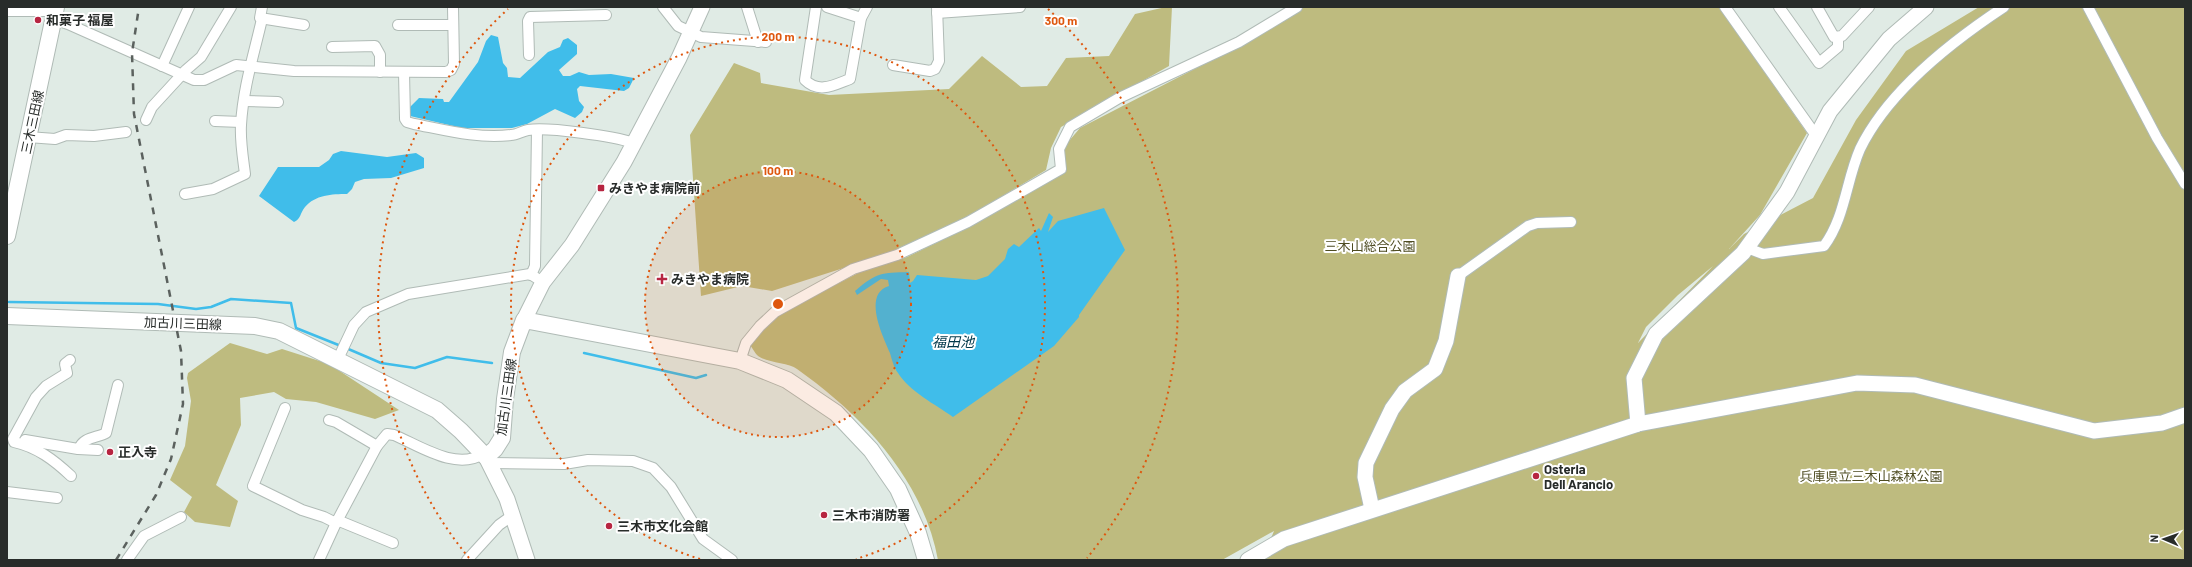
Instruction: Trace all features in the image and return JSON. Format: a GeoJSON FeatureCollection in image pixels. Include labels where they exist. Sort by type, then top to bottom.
{"type":"FeatureCollection","features":[{"type":"Feature","properties":{"kind":"main road","name":"三木三田線"},"geometry":{"type":"LineString","coordinates":[[7,236],[9,218],[55,12]]}},
{"type":"Feature","properties":{"kind":"main road","name":"加古川三田線"},"geometry":{"type":"LineString","coordinates":[[7,316],[255,326],[279,330],[437,410],[486,458],[495,449],[502,438],[505,400],[512,352],[524,320]]}},
{"type":"Feature","properties":{"kind":"main road"},"geometry":{"type":"LineString","coordinates":[[524,320],[740,361],[787,380],[841,418],[871,450],[898,489],[918,533],[926,560]]}},
{"type":"Feature","properties":{"kind":"street"},"geometry":{"type":"LineString","coordinates":[[162,66],[189,7]]}},
{"type":"Feature","properties":{"kind":"street"},"geometry":{"type":"LineString","coordinates":[[146,120],[152,107],[201,57],[231,7]]}},
{"type":"Feature","properties":{"kind":"street"},"geometry":{"type":"LineString","coordinates":[[185,194],[213,189],[245,174],[241,122],[250,66],[262,19],[260,18],[262,7]]}},
{"type":"Feature","properties":{"kind":"street"},"geometry":{"type":"LineString","coordinates":[[7,11],[55,12],[68,24],[194,80],[204,80],[236,65],[294,71],[446,72],[451,70],[454,64],[453,7]]}},
{"type":"Feature","properties":{"kind":"street"},"geometry":{"type":"LineString","coordinates":[[663,7],[678,26],[701,37],[762,42],[747,7]]}},
{"type":"Feature","properties":{"kind":"street"},"geometry":{"type":"LineString","coordinates":[[338,359],[354,325],[366,312],[408,294],[537,279],[572,245],[634,143],[691,32],[702,7]]}},
{"type":"Feature","properties":{"kind":"street"},"geometry":{"type":"LineString","coordinates":[[816,7],[805,80],[811,86],[824,88],[850,79],[861,18],[867,7]]}},
{"type":"Feature","properties":{"kind":"street"},"geometry":{"type":"LineString","coordinates":[[827,7],[861,18]]}},
{"type":"Feature","properties":{"kind":"street"},"geometry":{"type":"LineString","coordinates":[[893,65],[930,71],[935,69],[939,61],[937,10],[1020,7]]}},
{"type":"Feature","properties":{"kind":"street"},"geometry":{"type":"LineString","coordinates":[[740,361],[746,343],[760,326],[775,312],[853,269],[897,255],[968,222],[1061,169],[1059,149],[1070,127],[1119,98],[1239,42],[1296,7]]}},
{"type":"Feature","properties":{"kind":"street"},"geometry":{"type":"LineString","coordinates":[[1725,7],[1817,137]]}},
{"type":"Feature","properties":{"kind":"street"},"geometry":{"type":"LineString","coordinates":[[1779,7],[1819,63],[1838,47],[1838,37]]}},
{"type":"Feature","properties":{"kind":"street"},"geometry":{"type":"LineString","coordinates":[[1817,7],[1834,37],[1842,36],[1869,7]]}},
{"type":"Feature","properties":{"kind":"street"},"geometry":{"type":"LineString","coordinates":[[1638,424],[1634,378],[1656,334],[1747,248],[1787,192],[1830,111],[1889,39],[1926,7]]}},
{"type":"Feature","properties":{"kind":"street"},"geometry":{"type":"LineString","coordinates":[[1747,248],[1763,254],[1824,246],[1832,235],[1838,222],[1848,180],[1860,150],[1883,110],[1952,44],[2004,7]]}},
{"type":"Feature","properties":{"kind":"street"},"geometry":{"type":"LineString","coordinates":[[2088,7],[2157,138],[2185,184]]}},
{"type":"Feature","properties":{"kind":"street"},"geometry":{"type":"LineString","coordinates":[[529,55],[528,21],[532,11],[606,15]]}},
{"type":"Feature","properties":{"kind":"street"},"geometry":{"type":"LineString","coordinates":[[262,19],[304,24]]}},
{"type":"Feature","properties":{"kind":"street"},"geometry":{"type":"LineString","coordinates":[[398,25],[453,25]]}},
{"type":"Feature","properties":{"kind":"street"},"geometry":{"type":"LineString","coordinates":[[332,46],[375,46],[380,55],[380,72]]}},
{"type":"Feature","properties":{"kind":"street"},"geometry":{"type":"LineString","coordinates":[[404,72],[405,119],[407,122],[462,134],[511,135],[528,130],[537,130],[620,139],[634,143]]}},
{"type":"Feature","properties":{"kind":"street"},"geometry":{"type":"LineString","coordinates":[[244,101],[278,102]]}},
{"type":"Feature","properties":{"kind":"street"},"geometry":{"type":"LineString","coordinates":[[215,121],[241,122]]}},
{"type":"Feature","properties":{"kind":"street"},"geometry":{"type":"LineString","coordinates":[[524,320],[537,279],[535,266],[537,130]]}},
{"type":"Feature","properties":{"kind":"street"},"geometry":{"type":"LineString","coordinates":[[28,137],[54,139],[66,135],[94,136],[126,132]]}},
{"type":"Feature","properties":{"kind":"street"},"geometry":{"type":"LineString","coordinates":[[1372,509],[1366,477],[1366,462],[1392,409],[1405,391],[1435,369],[1446,341],[1458,276],[1528,226],[1537,222],[1571,222]]}},
{"type":"Feature","properties":{"kind":"street"},"geometry":{"type":"LineString","coordinates":[[10,439],[36,397],[46,386],[67,373],[65,364],[70,360]]}},
{"type":"Feature","properties":{"kind":"street"},"geometry":{"type":"LineString","coordinates":[[1248,560],[1284,539],[1372,509],[1638,424],[1857,383],[1915,385],[2094,431],[2162,423],[2185,415]]}},
{"type":"Feature","properties":{"kind":"street"},"geometry":{"type":"LineString","coordinates":[[79,449],[81,444],[95,436],[106,433],[118,385]]}},
{"type":"Feature","properties":{"kind":"street"},"geometry":{"type":"LineString","coordinates":[[285,408],[253,486],[302,510],[393,543]]}},
{"type":"Feature","properties":{"kind":"street"},"geometry":{"type":"LineString","coordinates":[[329,420],[336,422],[377,446]]}},
{"type":"Feature","properties":{"kind":"street"},"geometry":{"type":"LineString","coordinates":[[319,560],[377,446],[387,434],[394,435],[451,459],[471,460],[486,458],[564,464],[588,460],[634,461],[653,468],[671,487],[703,539],[732,560]]}},
{"type":"Feature","properties":{"kind":"street"},"geometry":{"type":"LineString","coordinates":[[10,439],[79,449],[98,450]]}},
{"type":"Feature","properties":{"kind":"street"},"geometry":{"type":"LineString","coordinates":[[10,439],[14,442],[26,445],[54,460],[71,476]]}},
{"type":"Feature","properties":{"kind":"street"},"geometry":{"type":"LineString","coordinates":[[486,458],[514,515],[525,556]]}},
{"type":"Feature","properties":{"kind":"street"},"geometry":{"type":"LineString","coordinates":[[7,492],[57,498]]}},
{"type":"Feature","properties":{"kind":"street"},"geometry":{"type":"LineString","coordinates":[[467,560],[499,525],[514,515]]}},
{"type":"Feature","properties":{"kind":"street"},"geometry":{"type":"LineString","coordinates":[[127,560],[144,536],[181,516]]}},
{"type":"Feature","properties":{"kind":"green space"},"geometry":{"type":"Polygon","coordinates":[[[1172,7],[1169,66],[1061,127],[1051,148],[1046,170],[966,218],[881,256],[772,291],[742,286],[701,296],[690,135],[734,63],[760,73],[761,83],[829,95],[949,89],[982,56],[1021,87],[1047,86],[1066,58],[1109,56],[1135,14],[1172,7]]]}},
{"type":"Feature","properties":{"kind":"green space"},"geometry":{"type":"Polygon","coordinates":[[[1303,7],[1719,7],[1807,133],[1760,215],[1729,249],[1744,234],[1813,198],[1856,120],[1906,51],[1979,7],[2185,7],[2185,560],[1262,560],[1274,531],[1222,560],[938,560],[930,530],[919,502],[904,476],[886,451],[866,428],[821,387],[797,369],[761,358],[756,354],[750,345],[779,314],[866,269],[907,257],[973,225],[1064,171],[1063,148],[1080,128],[1245,43],[1303,7]],[[1713,266],[1678,295],[1646,327],[1638,343],[1713,266]]]}},
{"type":"Feature","properties":{"kind":"green space"},"geometry":{"type":"Polygon","coordinates":[[[230,343],[267,354],[282,349],[329,364],[399,410],[375,419],[316,402],[286,399],[274,392],[240,398],[241,425],[216,485],[238,501],[230,527],[195,522],[184,512],[192,497],[170,480],[185,446],[191,401],[187,378],[188,373],[230,343]]]}},
{"type":"Feature","properties":{"kind":"water"},"geometry":{"type":"Polygon","coordinates":[[[491,35],[498,37],[503,63],[507,68],[508,77],[520,78],[548,52],[560,47],[563,40],[568,38],[577,45],[577,54],[559,70],[563,76],[570,76],[579,72],[589,75],[611,74],[634,78],[629,88],[624,91],[580,86],[577,89],[579,101],[584,107],[582,112],[575,118],[555,109],[527,124],[512,128],[462,128],[410,116],[410,107],[419,98],[443,99],[444,102],[449,102],[478,62],[486,41],[491,35]]]}},
{"type":"Feature","properties":{"kind":"water"},"geometry":{"type":"Polygon","coordinates":[[[341,151],[387,157],[416,153],[424,158],[424,168],[391,178],[364,179],[355,182],[352,189],[347,194],[324,196],[309,203],[302,211],[299,218],[294,222],[259,196],[278,167],[319,167],[329,160],[333,154],[341,151]]]}},
{"type":"Feature","properties":{"kind":"water","name":"福田池"},"geometry":{"type":"Polygon","coordinates":[[[1104,208],[1125,250],[1079,317],[1054,346],[953,417],[916,392],[903,380],[894,366],[879,327],[877,316],[877,298],[881,291],[889,286],[888,280],[881,279],[857,295],[855,291],[874,277],[885,273],[909,272],[910,283],[917,275],[976,280],[988,276],[1005,259],[1008,249],[1014,244],[1019,247],[1039,228],[1041,231],[1049,213],[1053,217],[1048,232],[1058,221],[1104,208]]]}},
{"type":"Feature","properties":{"kind":"waterway"},"geometry":{"type":"LineString","coordinates":[[9,302],[158,304],[196,309],[211,307],[231,299],[291,303],[296,328],[341,346]]}},
{"type":"Feature","properties":{"kind":"waterway"},"geometry":{"type":"LineString","coordinates":[[346,348],[381,363],[415,368],[447,357],[492,363]]}},
{"type":"Feature","properties":{"kind":"waterway"},"geometry":{"type":"LineString","coordinates":[[584,353],[696,378],[706,375]]}},
{"type":"Feature","properties":{"kind":"railway"},"geometry":{"type":"LineString","coordinates":[[116,560],[156,495],[171,459],[183,404],[181,351],[134,114],[132,53],[139,7]]}},
{"type":"Feature","properties":{"kind":"place","name":"和菓子 福屋"},"geometry":{"type":"Point","coordinates":[38,20]}},
{"type":"Feature","properties":{"kind":"place","name":"みきやま病院前"},"geometry":{"type":"Point","coordinates":[601,188]}},
{"type":"Feature","properties":{"kind":"place","name":"みきやま病院"},"geometry":{"type":"Point","coordinates":[662,279]}},
{"type":"Feature","properties":{"kind":"place","name":"正入寺"},"geometry":{"type":"Point","coordinates":[110,452]}},
{"type":"Feature","properties":{"kind":"place","name":"Osteria Dell Arancio"},"geometry":{"type":"Point","coordinates":[1536,476]}},
{"type":"Feature","properties":{"kind":"place","name":"三木市消防署"},"geometry":{"type":"Point","coordinates":[824,515]}},
{"type":"Feature","properties":{"kind":"place","name":"三木市文化会館"},"geometry":{"type":"Point","coordinates":[609,526]}},
{"type":"Feature","properties":{"kind":"park label","name":"三木山総合公園"},"geometry":{"type":"Point","coordinates":[1370,246]}},
{"type":"Feature","properties":{"kind":"park label","name":"兵庫県立三木山森林公園"},"geometry":{"type":"Point","coordinates":[1871,476]}}]}
